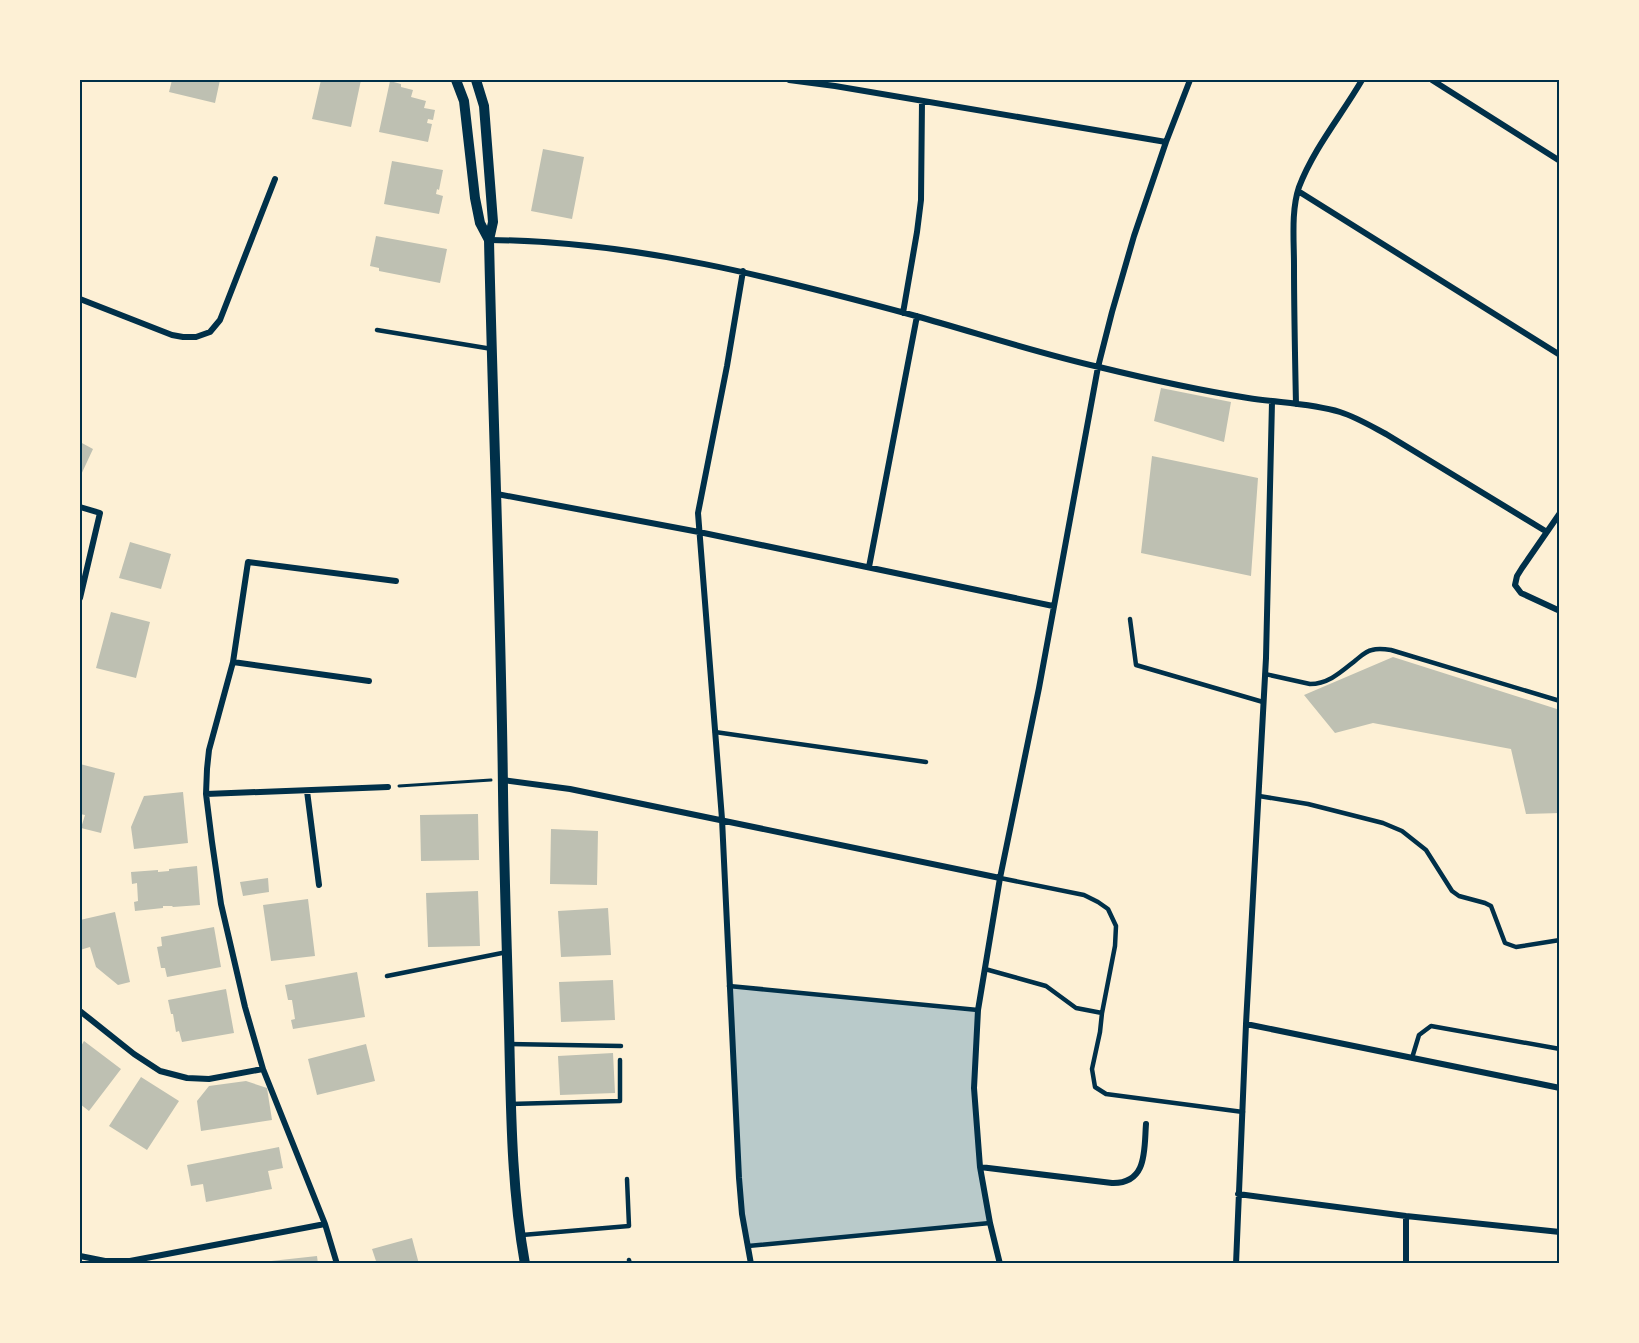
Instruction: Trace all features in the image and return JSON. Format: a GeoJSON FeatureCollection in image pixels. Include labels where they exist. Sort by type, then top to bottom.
{"type":"FeatureCollection","features":[{"type":"Feature","properties":{"kind":"street"},"geometry":{"type":"LineString","coordinates":[[456,80],[464,101],[480,223],[489,240]]}},
{"type":"Feature","properties":{"kind":"street"},"geometry":{"type":"LineString","coordinates":[[476,80],[484,106],[493,222],[489,240],[497,494],[510,1104],[513,1172],[525,1263]]}},
{"type":"Feature","properties":{"kind":"street"},"geometry":{"type":"LineString","coordinates":[[789,80],[836,83],[922,101],[1166,142]]}},
{"type":"Feature","properties":{"kind":"street"},"geometry":{"type":"LineString","coordinates":[[1000,1263],[980,1167],[975,1088],[978,1010],[1000,878],[1039,688],[1098,367],[1134,236],[1190,80]]}},
{"type":"Feature","properties":{"kind":"street"},"geometry":{"type":"LineString","coordinates":[[1296,404],[1293,242],[1298,191],[1317,148],[1362,80]]}},
{"type":"Feature","properties":{"kind":"street"},"geometry":{"type":"LineString","coordinates":[[1432,80],[1560,161]]}},
{"type":"Feature","properties":{"kind":"street"},"geometry":{"type":"LineString","coordinates":[[903,313],[921,200],[922,101]]}},
{"type":"Feature","properties":{"kind":"street"},"geometry":{"type":"LineString","coordinates":[[80,299],[172,335],[196,337],[210,332],[220,320],[275,179]]}},
{"type":"Feature","properties":{"kind":"street"},"geometry":{"type":"LineString","coordinates":[[1298,191],[1560,355]]}},
{"type":"Feature","properties":{"kind":"street"},"geometry":{"type":"LineString","coordinates":[[489,240],[535,240],[594,246],[743,271],[917,316],[1098,367],[1272,402],[1315,406],[1341,412],[1367,423],[1546,532]]}},
{"type":"Feature","properties":{"kind":"street"},"geometry":{"type":"LineString","coordinates":[[743,271],[698,513],[722,819],[739,1178],[751,1263]]}},
{"type":"Feature","properties":{"kind":"street"},"geometry":{"type":"LineString","coordinates":[[869,567],[917,316]]}},
{"type":"Feature","properties":{"kind":"street"},"geometry":{"type":"LineString","coordinates":[[1236,1263],[1246,1023],[1265,674],[1272,402]]}},
{"type":"Feature","properties":{"kind":"street"},"geometry":{"type":"LineString","coordinates":[[497,494],[699,532],[1053,606]]}},
{"type":"Feature","properties":{"kind":"street"},"geometry":{"type":"LineString","coordinates":[[80,507],[100,513],[80,598]]}},
{"type":"Feature","properties":{"kind":"street"},"geometry":{"type":"LineString","coordinates":[[1560,513],[1522,568],[1515,585],[1521,593],[1560,611]]}},
{"type":"Feature","properties":{"kind":"street"},"geometry":{"type":"LineString","coordinates":[[337,1263],[325,1224],[263,1070],[245,1007],[222,904],[206,794],[207,769],[209,750],[233,662],[248,562],[396,581]]}},
{"type":"Feature","properties":{"kind":"street"},"geometry":{"type":"LineString","coordinates":[[233,662],[369,681]]}},
{"type":"Feature","properties":{"kind":"street"},"geometry":{"type":"LineString","coordinates":[[503,780],[570,789],[1000,878]]}},
{"type":"Feature","properties":{"kind":"street"},"geometry":{"type":"LineString","coordinates":[[206,794],[388,787]]}},
{"type":"Feature","properties":{"kind":"street"},"geometry":{"type":"LineString","coordinates":[[307,791],[319,885]]}},
{"type":"Feature","properties":{"kind":"street"},"geometry":{"type":"LineString","coordinates":[[80,1011],[134,1054],[160,1071],[187,1078],[209,1079],[263,1070]]}},
{"type":"Feature","properties":{"kind":"street"},"geometry":{"type":"LineString","coordinates":[[1246,1023],[1560,1088]]}},
{"type":"Feature","properties":{"kind":"street"},"geometry":{"type":"LineString","coordinates":[[980,1167],[1113,1183],[1125,1181],[1136,1174],[1142,1165],[1146,1124]]}},
{"type":"Feature","properties":{"kind":"street"},"geometry":{"type":"LineString","coordinates":[[1238,1194],[1406,1216],[1560,1232]]}},
{"type":"Feature","properties":{"kind":"street"},"geometry":{"type":"LineString","coordinates":[[1405,1262],[1406,1216]]}},
{"type":"Feature","properties":{"kind":"street"},"geometry":{"type":"LineString","coordinates":[[80,1258],[130,1261],[325,1224]]}},
{"type":"Feature","properties":{"kind":"lane"},"geometry":{"type":"LineString","coordinates":[[377,330],[492,349]]}},
{"type":"Feature","properties":{"kind":"lane"},"geometry":{"type":"LineString","coordinates":[[1130,619],[1136,665],[1263,702]]}},
{"type":"Feature","properties":{"kind":"lane"},"geometry":{"type":"LineString","coordinates":[[1265,674],[1318,684],[1328,681],[1370,650],[1391,650],[1560,701]]}},
{"type":"Feature","properties":{"kind":"lane"},"geometry":{"type":"LineString","coordinates":[[715,732],[926,762]]}},
{"type":"Feature","properties":{"kind":"lane"},"geometry":{"type":"LineString","coordinates":[[1259,796],[1308,804],[1383,823],[1402,831],[1426,850],[1452,891],[1459,896],[1491,906],[1505,944],[1516,947],[1560,940]]}},
{"type":"Feature","properties":{"kind":"lane"},"geometry":{"type":"LineString","coordinates":[[1000,878],[1084,895],[1108,909],[1116,926],[1115,946],[1092,1069],[1095,1087],[1106,1094],[1244,1113]]}},
{"type":"Feature","properties":{"kind":"lane"},"geometry":{"type":"LineString","coordinates":[[387,976],[507,952]]}},
{"type":"Feature","properties":{"kind":"lane"},"geometry":{"type":"LineString","coordinates":[[985,969],[1046,986],[1076,1008],[1102,1013]]}},
{"type":"Feature","properties":{"kind":"lane"},"geometry":{"type":"LineString","coordinates":[[729,986],[978,1010]]}},
{"type":"Feature","properties":{"kind":"lane"},"geometry":{"type":"LineString","coordinates":[[1412,1058],[1419,1035],[1431,1026],[1560,1049]]}},
{"type":"Feature","properties":{"kind":"lane"},"geometry":{"type":"LineString","coordinates":[[509,1044],[621,1046]]}},
{"type":"Feature","properties":{"kind":"lane"},"geometry":{"type":"LineString","coordinates":[[510,1104],[620,1101],[620,1060]]}},
{"type":"Feature","properties":{"kind":"lane"},"geometry":{"type":"LineString","coordinates":[[520,1235],[629,1226],[627,1179]]}},
{"type":"Feature","properties":{"kind":"lane"},"geometry":{"type":"LineString","coordinates":[[748,1246],[990,1223]]}},
{"type":"Feature","properties":{"kind":"path"},"geometry":{"type":"LineString","coordinates":[[388,787],[503,780]]}},
{"type":"Feature","properties":{"kind":"shaded area"},"geometry":{"type":"Polygon","coordinates":[[[729,986],[978,1010],[974,1088],[980,1167],[990,1223],[748,1246],[742,1214],[729,986]]]}},
{"type":"Feature","properties":{"kind":"building"},"geometry":{"type":"Polygon","coordinates":[[[172,80],[220,80],[215,103],[169,92],[172,80]]]}},
{"type":"Feature","properties":{"kind":"building"},"geometry":{"type":"Polygon","coordinates":[[[321,80],[361,80],[351,127],[312,119],[321,80]]]}},
{"type":"Feature","properties":{"kind":"building"},"geometry":{"type":"Polygon","coordinates":[[[390,81],[413,90],[411,97],[426,101],[424,108],[435,110],[433,120],[428,119],[427,123],[432,124],[428,142],[379,132],[390,81]]]}},
{"type":"Feature","properties":{"kind":"building"},"geometry":{"type":"Polygon","coordinates":[[[543,149],[584,157],[572,219],[531,211],[543,149]]]}},
{"type":"Feature","properties":{"kind":"building"},"geometry":{"type":"Polygon","coordinates":[[[392,161],[443,170],[436,194],[443,196],[439,214],[384,204],[392,161]]]}},
{"type":"Feature","properties":{"kind":"building"},"geometry":{"type":"Polygon","coordinates":[[[376,236],[447,249],[440,283],[379,271],[379,268],[370,266],[376,236]]]}},
{"type":"Feature","properties":{"kind":"building"},"geometry":{"type":"Polygon","coordinates":[[[1161,388],[1231,402],[1224,442],[1154,421],[1161,388]]]}},
{"type":"Feature","properties":{"kind":"building"},"geometry":{"type":"Polygon","coordinates":[[[80,442],[93,449],[80,477],[80,442]]]}},
{"type":"Feature","properties":{"kind":"building"},"geometry":{"type":"Polygon","coordinates":[[[1152,456],[1258,478],[1251,576],[1141,553],[1152,456]]]}},
{"type":"Feature","properties":{"kind":"building"},"geometry":{"type":"Polygon","coordinates":[[[130,542],[171,554],[161,589],[119,578],[130,542]]]}},
{"type":"Feature","properties":{"kind":"building"},"geometry":{"type":"Polygon","coordinates":[[[111,612],[150,622],[136,678],[96,668],[111,612]]]}},
{"type":"Feature","properties":{"kind":"building"},"geometry":{"type":"Polygon","coordinates":[[[1393,657],[1560,710],[1560,813],[1526,814],[1511,749],[1373,723],[1335,733],[1304,695],[1393,657]]]}},
{"type":"Feature","properties":{"kind":"building"},"geometry":{"type":"Polygon","coordinates":[[[80,764],[115,773],[101,833],[81,828],[85,815],[80,814],[80,764]]]}},
{"type":"Feature","properties":{"kind":"building"},"geometry":{"type":"Polygon","coordinates":[[[183,792],[188,843],[134,849],[131,827],[144,796],[183,792]]]}},
{"type":"Feature","properties":{"kind":"building"},"geometry":{"type":"Polygon","coordinates":[[[478,814],[479,860],[421,861],[420,815],[478,814]]]}},
{"type":"Feature","properties":{"kind":"building"},"geometry":{"type":"Polygon","coordinates":[[[551,829],[598,831],[597,885],[550,884],[551,829]]]}},
{"type":"Feature","properties":{"kind":"building"},"geometry":{"type":"Polygon","coordinates":[[[197,866],[200,905],[163,906],[163,908],[135,911],[134,902],[138,901],[137,883],[132,884],[131,872],[169,871],[169,869],[197,866]]]}},
{"type":"Feature","properties":{"kind":"building"},"geometry":{"type":"Polygon","coordinates":[[[268,878],[269,892],[243,896],[240,882],[268,878]]]}},
{"type":"Feature","properties":{"kind":"building"},"geometry":{"type":"Polygon","coordinates":[[[478,891],[480,946],[428,947],[426,893],[478,891]]]}},
{"type":"Feature","properties":{"kind":"building"},"geometry":{"type":"Polygon","coordinates":[[[308,899],[315,956],[271,961],[263,905],[308,899]]]}},
{"type":"Feature","properties":{"kind":"building"},"geometry":{"type":"Polygon","coordinates":[[[608,908],[611,955],[561,957],[558,911],[608,908]]]}},
{"type":"Feature","properties":{"kind":"building"},"geometry":{"type":"Polygon","coordinates":[[[115,912],[130,982],[118,985],[96,967],[90,947],[80,950],[80,920],[115,912]]]}},
{"type":"Feature","properties":{"kind":"building"},"geometry":{"type":"Polygon","coordinates":[[[214,927],[221,967],[167,977],[165,968],[161,968],[157,947],[162,946],[161,937],[214,927]]]}},
{"type":"Feature","properties":{"kind":"building"},"geometry":{"type":"Polygon","coordinates":[[[357,972],[365,1017],[293,1029],[291,1020],[295,1019],[292,1000],[288,1000],[285,985],[357,972]]]}},
{"type":"Feature","properties":{"kind":"building"},"geometry":{"type":"Polygon","coordinates":[[[613,980],[615,1020],[561,1022],[559,982],[613,980]]]}},
{"type":"Feature","properties":{"kind":"building"},"geometry":{"type":"Polygon","coordinates":[[[226,989],[234,1033],[182,1042],[179,1031],[176,1032],[168,1000],[226,989]]]}},
{"type":"Feature","properties":{"kind":"building"},"geometry":{"type":"Polygon","coordinates":[[[84,1041],[121,1069],[89,1111],[80,1104],[80,1048],[84,1041]]]}},
{"type":"Feature","properties":{"kind":"building"},"geometry":{"type":"Polygon","coordinates":[[[366,1044],[375,1081],[317,1095],[308,1059],[366,1044]]]}},
{"type":"Feature","properties":{"kind":"building"},"geometry":{"type":"Polygon","coordinates":[[[613,1053],[615,1093],[560,1095],[558,1056],[613,1053]]]}},
{"type":"Feature","properties":{"kind":"building"},"geometry":{"type":"Polygon","coordinates":[[[141,1077],[179,1101],[147,1150],[109,1126],[141,1077]]]}},
{"type":"Feature","properties":{"kind":"building"},"geometry":{"type":"Polygon","coordinates":[[[246,1081],[267,1088],[272,1120],[201,1131],[197,1101],[209,1086],[246,1081]]]}},
{"type":"Feature","properties":{"kind":"building"},"geometry":{"type":"Polygon","coordinates":[[[279,1147],[283,1168],[268,1171],[272,1189],[206,1202],[203,1184],[191,1186],[187,1165],[279,1147]]]}},
{"type":"Feature","properties":{"kind":"building"},"geometry":{"type":"Polygon","coordinates":[[[412,1238],[419,1264],[377,1264],[372,1249],[412,1238]]]}},
{"type":"Feature","properties":{"kind":"building"},"geometry":{"type":"Polygon","coordinates":[[[317,1256],[318,1264],[262,1264],[262,1262],[317,1256]]]}}]}
